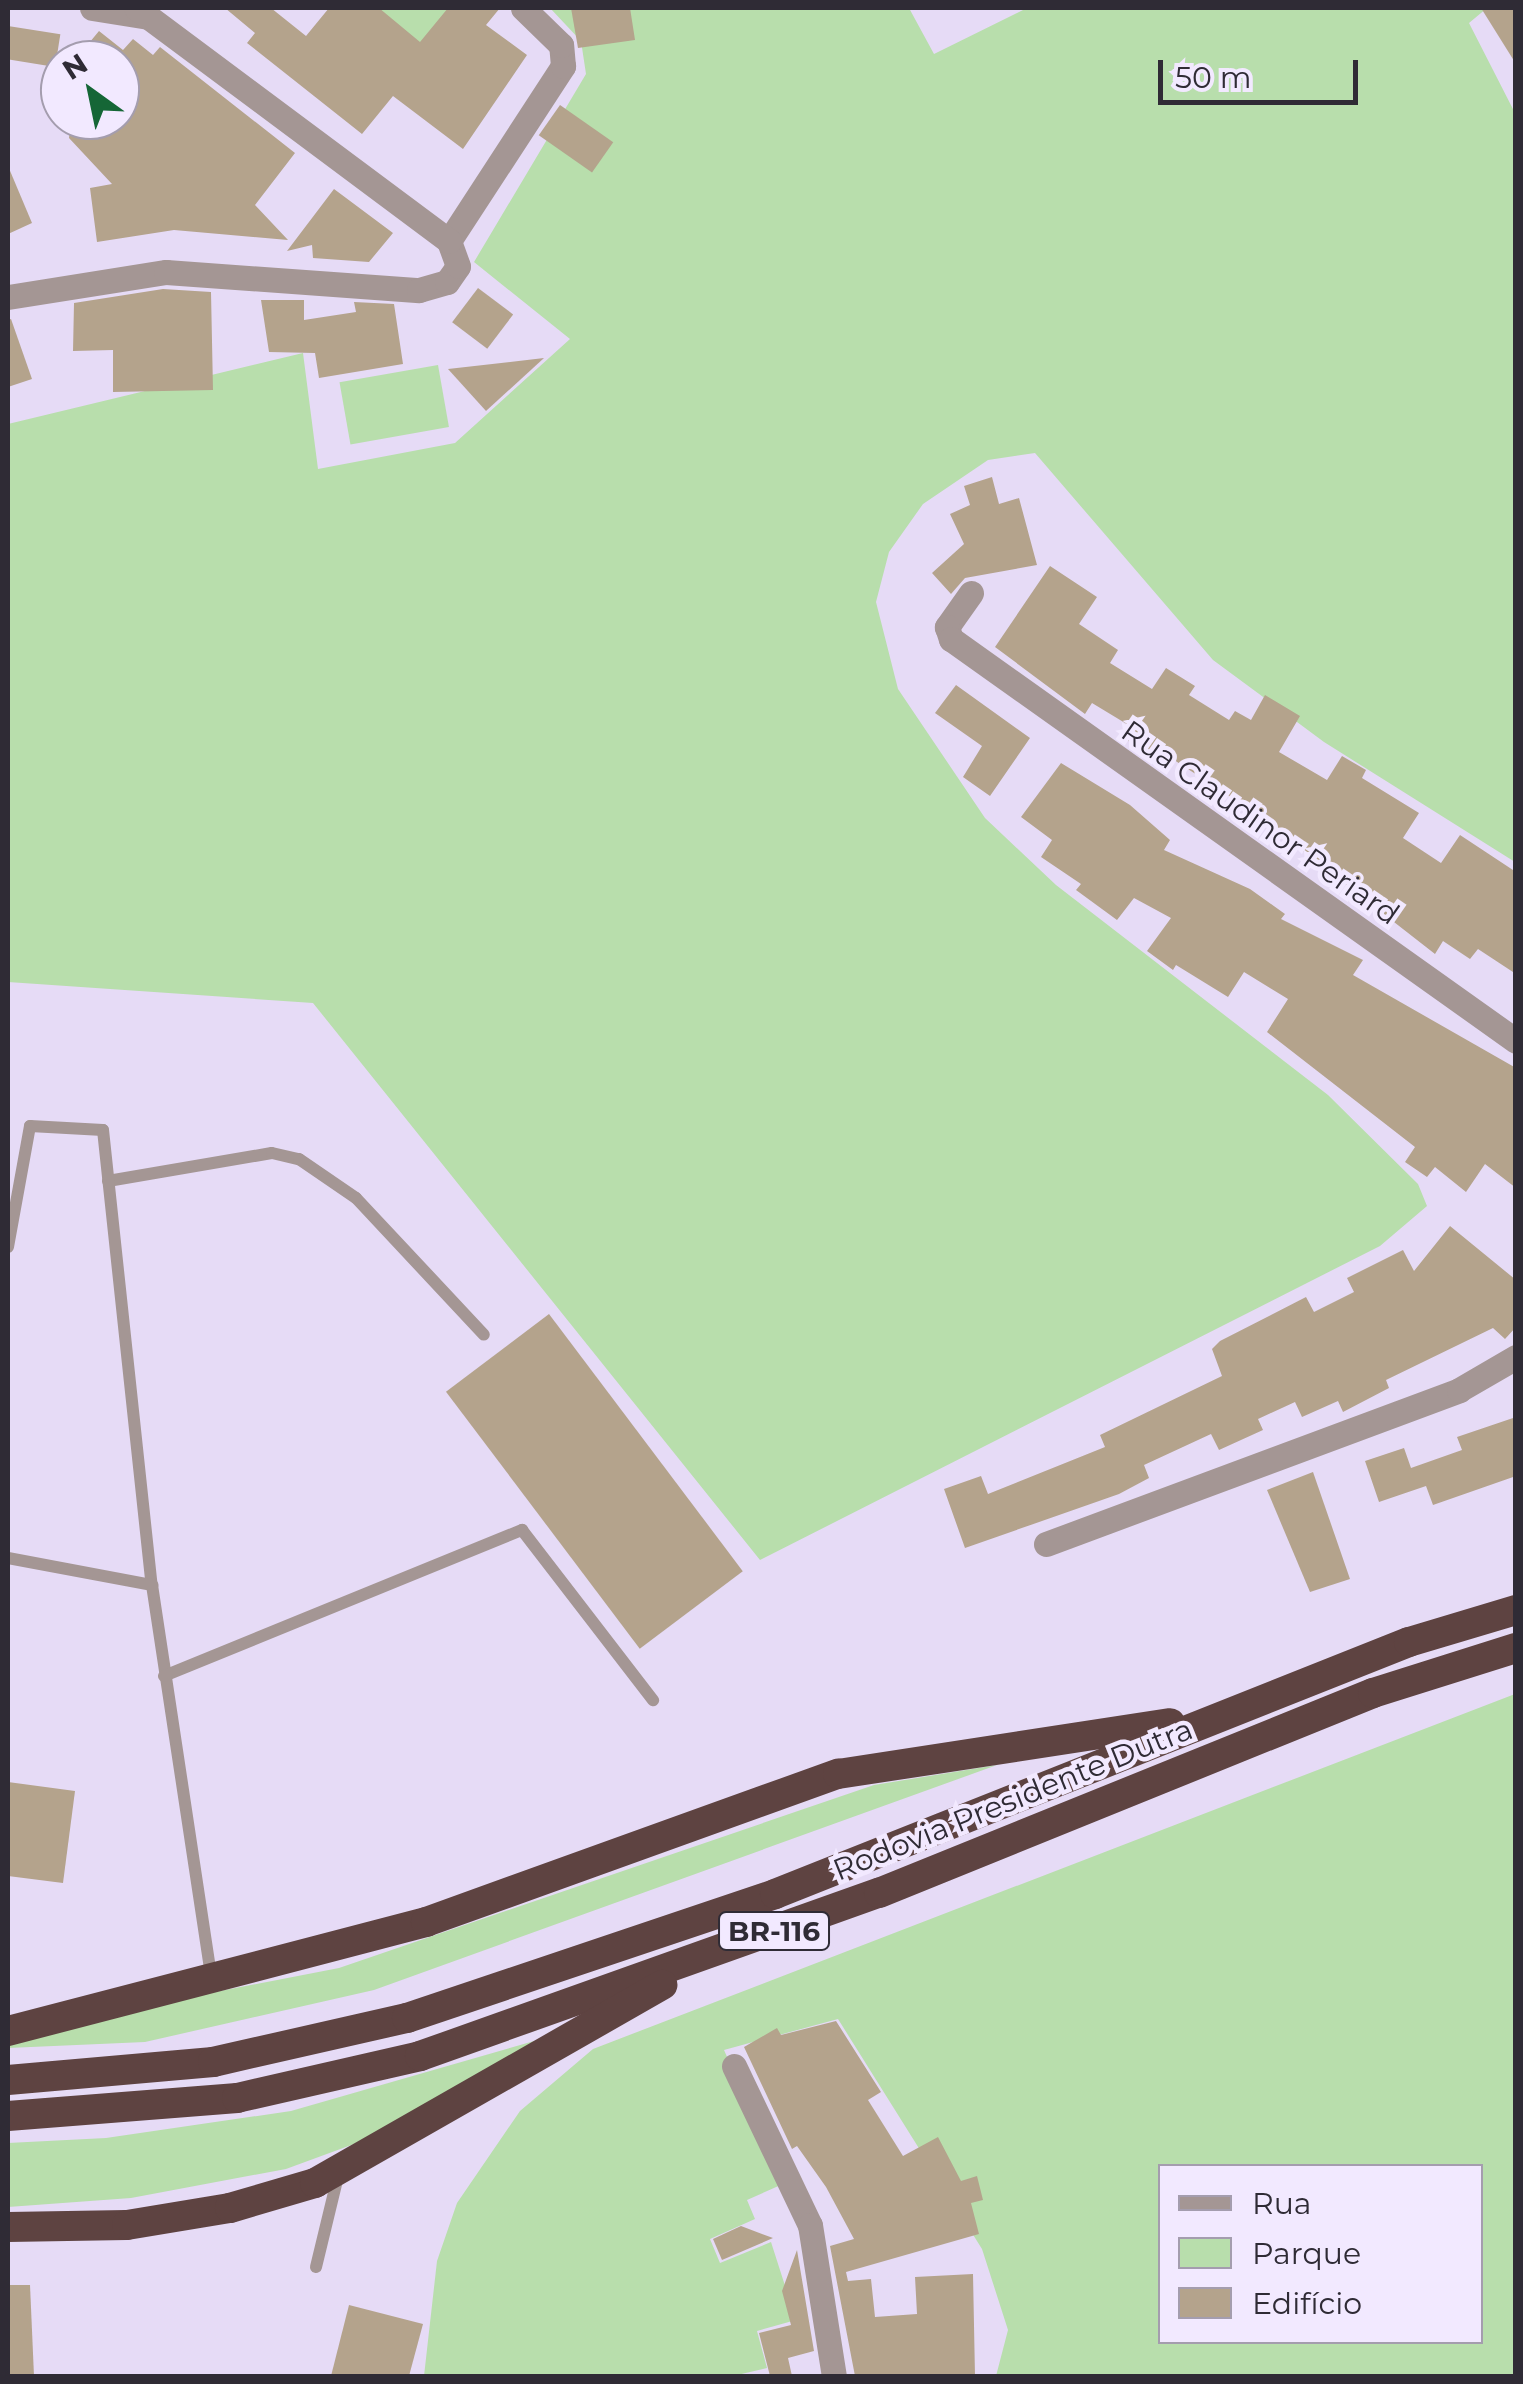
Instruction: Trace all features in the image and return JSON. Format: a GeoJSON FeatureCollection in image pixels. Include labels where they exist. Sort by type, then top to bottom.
{"type":"FeatureCollection","features":[{"type":"Feature","properties":{"kind":"highway"},"geometry":{"type":"LineString","coordinates":[[1303,1683],[1516,1593]]}},
{"type":"Feature","properties":{"kind":"highway","name":"Rodovia Presidente Dutra"},"geometry":{"type":"LineString","coordinates":[[8,2080],[213,2062],[408,2018],[776,1894],[1303,1683],[1516,1610]]}},
{"type":"Feature","properties":{"kind":"highway","name":"Rodovia Presidente Dutra"},"geometry":{"type":"LineString","coordinates":[[8,2116],[237,2098],[346,2074],[491,2033],[716,1952],[1372,1693],[1516,1648]]}},
{"type":"Feature","properties":{"kind":"highway"},"geometry":{"type":"LineString","coordinates":[[8,2031],[426,1922],[838,1774],[1222,1716]]}},
{"type":"Feature","properties":{"kind":"highway"},"geometry":{"type":"LineString","coordinates":[[8,2227],[126,2224],[230,2208],[339,2170],[716,1952]]}},
{"type":"Feature","properties":{"kind":"street"},"geometry":{"type":"LineString","coordinates":[[8,297],[166,272],[420,290],[454,274],[460,258],[449,241],[142,12],[92,8]]}},
{"type":"Feature","properties":{"kind":"street"},"geometry":{"type":"LineString","coordinates":[[449,241],[563,66],[561,45],[523,8]]}},
{"type":"Feature","properties":{"kind":"street","name":"Rua Claudinor Periard"},"geometry":{"type":"LineString","coordinates":[[971,592],[947,634],[970,654],[1516,1041]]}},
{"type":"Feature","properties":{"kind":"street"},"geometry":{"type":"LineString","coordinates":[[1046,1544],[1459,1390],[1516,1356]]}},
{"type":"Feature","properties":{"kind":"street"},"geometry":{"type":"LineString","coordinates":[[734,2066],[810,2225],[834,2376]]}},
{"type":"Feature","properties":{"kind":"lane"},"geometry":{"type":"LineString","coordinates":[[8,1246],[30,1126],[102,1130],[152,1585],[211,1978]]}},
{"type":"Feature","properties":{"kind":"lane"},"geometry":{"type":"LineString","coordinates":[[108,1181],[272,1153],[299,1159],[356,1198],[484,1335]]}},
{"type":"Feature","properties":{"kind":"lane"},"geometry":{"type":"LineString","coordinates":[[164,1676],[522,1530],[653,1700]]}},
{"type":"Feature","properties":{"kind":"lane"},"geometry":{"type":"LineString","coordinates":[[8,1558],[152,1585]]}},
{"type":"Feature","properties":{"kind":"lane"},"geometry":{"type":"LineString","coordinates":[[316,2267],[339,2170]]}},
{"type":"Feature","properties":{"kind":"green space"},"geometry":{"type":"Polygon","coordinates":[[[339,8],[450,8],[407,71],[339,8]]]}},
{"type":"Feature","properties":{"kind":"green space"},"geometry":{"type":"Polygon","coordinates":[[[550,8],[909,8],[934,54],[1027,8],[1487,8],[1469,23],[1516,115],[1515,862],[1324,742],[1213,660],[1035,453],[988,460],[923,504],[889,552],[876,602],[898,689],[985,818],[1056,885],[1328,1095],[1418,1184],[1427,1206],[1380,1246],[760,1560],[313,1003],[8,982],[8,424],[303,353],[318,469],[455,443],[570,339],[474,262],[586,74],[581,41],[550,8]]]}},
{"type":"Feature","properties":{"kind":"green space"},"geometry":{"type":"Polygon","coordinates":[[[438,365],[449,427],[350,444],[340,382],[438,365]]]}},
{"type":"Feature","properties":{"kind":"green space"},"geometry":{"type":"Polygon","coordinates":[[[1515,1694],[1515,2376],[996,2376],[1008,2330],[982,2249],[838,2019],[724,2050],[783,2184],[747,2200],[755,2219],[710,2239],[720,2263],[771,2242],[796,2320],[757,2331],[767,2368],[733,2376],[424,2376],[437,2261],[457,2203],[520,2111],[593,2049],[1515,1694]]]}},
{"type":"Feature","properties":{"kind":"green space"},"geometry":{"type":"Polygon","coordinates":[[[997,1765],[374,1990],[145,2042],[8,2048],[8,2041],[91,2016],[339,1968],[874,1785],[997,1765]]]}},
{"type":"Feature","properties":{"kind":"green space"},"geometry":{"type":"Polygon","coordinates":[[[548,2037],[354,2144],[286,2169],[131,2198],[8,2207],[8,2143],[106,2138],[291,2111],[548,2037]]]}},
{"type":"Feature","properties":{"kind":"building"},"geometry":{"type":"Polygon","coordinates":[[[225,8],[271,8],[306,36],[329,8],[379,8],[420,42],[448,8],[500,8],[486,25],[527,55],[463,149],[393,96],[362,134],[247,43],[255,33],[225,8]]]}},
{"type":"Feature","properties":{"kind":"building"},"geometry":{"type":"Polygon","coordinates":[[[571,8],[630,8],[635,40],[578,48],[571,8]]]}},
{"type":"Feature","properties":{"kind":"building"},"geometry":{"type":"Polygon","coordinates":[[[1481,8],[1516,8],[1516,64],[1481,8]]]}},
{"type":"Feature","properties":{"kind":"building"},"geometry":{"type":"Polygon","coordinates":[[[8,26],[60,34],[59,40],[40,40],[40,64],[8,59],[8,26]]]}},
{"type":"Feature","properties":{"kind":"building"},"geometry":{"type":"Polygon","coordinates":[[[99,31],[110,40],[92,40],[99,31]]]}},
{"type":"Feature","properties":{"kind":"building"},"geometry":{"type":"Polygon","coordinates":[[[140,45],[153,55],[160,47],[295,153],[255,205],[288,240],[174,230],[97,242],[90,188],[112,184],[71,140],[140,140],[140,45]]]}},
{"type":"Feature","properties":{"kind":"building"},"geometry":{"type":"Polygon","coordinates":[[[560,105],[613,142],[592,173],[539,135],[560,105]]]}},
{"type":"Feature","properties":{"kind":"building"},"geometry":{"type":"Polygon","coordinates":[[[8,166],[32,223],[8,234],[8,166]]]}},
{"type":"Feature","properties":{"kind":"building"},"geometry":{"type":"Polygon","coordinates":[[[334,189],[393,233],[369,262],[313,258],[312,245],[287,251],[334,189]]]}},
{"type":"Feature","properties":{"kind":"building"},"geometry":{"type":"Polygon","coordinates":[[[478,288],[513,314],[487,349],[452,322],[478,288]]]}},
{"type":"Feature","properties":{"kind":"building"},"geometry":{"type":"Polygon","coordinates":[[[163,289],[211,292],[213,390],[113,392],[113,350],[73,351],[74,303],[163,289]]]}},
{"type":"Feature","properties":{"kind":"building"},"geometry":{"type":"Polygon","coordinates":[[[261,300],[304,300],[304,320],[356,312],[354,302],[394,304],[403,364],[319,378],[315,353],[269,352],[261,300]]]}},
{"type":"Feature","properties":{"kind":"building"},"geometry":{"type":"Polygon","coordinates":[[[11,319],[32,379],[8,387],[8,320],[11,319]]]}},
{"type":"Feature","properties":{"kind":"building"},"geometry":{"type":"Polygon","coordinates":[[[544,358],[486,411],[448,369],[544,358]]]}},
{"type":"Feature","properties":{"kind":"building"},"geometry":{"type":"Polygon","coordinates":[[[992,477],[999,504],[1019,498],[1037,565],[965,578],[951,594],[932,573],[964,544],[950,514],[970,505],[964,486],[992,477]]]}},
{"type":"Feature","properties":{"kind":"building"},"geometry":{"type":"Polygon","coordinates":[[[1050,566],[1097,597],[1079,624],[1118,650],[1110,663],[1152,689],[1166,668],[1195,686],[1189,695],[1229,720],[1235,711],[1251,720],[1265,695],[1300,716],[1279,752],[1327,780],[1342,756],[1366,770],[1362,778],[1419,813],[1403,838],[1441,863],[1460,835],[1516,872],[1516,974],[1478,949],[1470,959],[1443,941],[1435,954],[1249,809],[1165,754],[1161,761],[1122,737],[1130,726],[1092,703],[1085,714],[995,647],[1050,566]]]}},
{"type":"Feature","properties":{"kind":"building"},"geometry":{"type":"Polygon","coordinates":[[[956,685],[1030,738],[990,796],[963,777],[982,746],[935,713],[956,685]]]}},
{"type":"Feature","properties":{"kind":"building"},"geometry":{"type":"Polygon","coordinates":[[[1061,763],[1130,805],[1170,840],[1164,850],[1250,889],[1285,914],[1281,919],[1363,960],[1353,975],[1516,1068],[1516,1188],[1485,1164],[1466,1192],[1435,1167],[1427,1177],[1405,1162],[1415,1147],[1267,1032],[1288,999],[1244,972],[1228,997],[1176,965],[1173,970],[1147,951],[1171,918],[1134,898],[1117,920],[1076,890],[1081,884],[1041,857],[1052,840],[1021,817],[1061,763]]]}},
{"type":"Feature","properties":{"kind":"building"},"geometry":{"type":"Polygon","coordinates":[[[1450,1226],[1516,1280],[1516,1327],[1505,1339],[1493,1328],[1386,1380],[1389,1388],[1343,1412],[1338,1401],[1302,1417],[1295,1402],[1258,1419],[1263,1430],[1219,1450],[1211,1434],[1144,1465],[1149,1478],[1119,1494],[965,1548],[944,1489],[981,1476],[988,1494],[1105,1447],[1100,1435],[1222,1376],[1212,1349],[1220,1341],[1306,1297],[1314,1312],[1354,1292],[1347,1278],[1403,1250],[1414,1271],[1450,1226]]]}},
{"type":"Feature","properties":{"kind":"building"},"geometry":{"type":"Polygon","coordinates":[[[549,1314],[743,1571],[640,1649],[446,1392],[549,1314]]]}},
{"type":"Feature","properties":{"kind":"building"},"geometry":{"type":"Polygon","coordinates":[[[1516,1417],[1516,1476],[1433,1505],[1426,1486],[1379,1502],[1365,1461],[1404,1448],[1411,1468],[1462,1450],[1457,1437],[1516,1417]]]}},
{"type":"Feature","properties":{"kind":"building"},"geometry":{"type":"Polygon","coordinates":[[[1313,1472],[1350,1579],[1310,1592],[1267,1490],[1313,1472]]]}},
{"type":"Feature","properties":{"kind":"building"},"geometry":{"type":"Polygon","coordinates":[[[8,1782],[75,1791],[63,1883],[8,1876],[8,1782]]]}},
{"type":"Feature","properties":{"kind":"building"},"geometry":{"type":"Polygon","coordinates":[[[836,2021],[881,2092],[868,2100],[903,2156],[938,2137],[961,2181],[977,2176],[983,2200],[971,2203],[979,2234],[846,2272],[848,2281],[871,2279],[875,2317],[917,2314],[915,2277],[973,2274],[975,2376],[855,2376],[830,2246],[854,2239],[826,2187],[797,2146],[792,2149],[744,2047],[777,2028],[781,2035],[836,2021]]]}},
{"type":"Feature","properties":{"kind":"building"},"geometry":{"type":"Polygon","coordinates":[[[741,2226],[773,2238],[722,2260],[713,2239],[741,2226]]]}},
{"type":"Feature","properties":{"kind":"building"},"geometry":{"type":"Polygon","coordinates":[[[797,2250],[814,2351],[788,2358],[792,2376],[770,2376],[759,2333],[791,2325],[782,2291],[797,2250]]]}},
{"type":"Feature","properties":{"kind":"building"},"geometry":{"type":"Polygon","coordinates":[[[8,2285],[30,2285],[34,2376],[8,2376],[8,2285]]]}},
{"type":"Feature","properties":{"kind":"building"},"geometry":{"type":"Polygon","coordinates":[[[349,2305],[423,2324],[409,2376],[331,2376],[349,2305]]]}}]}
